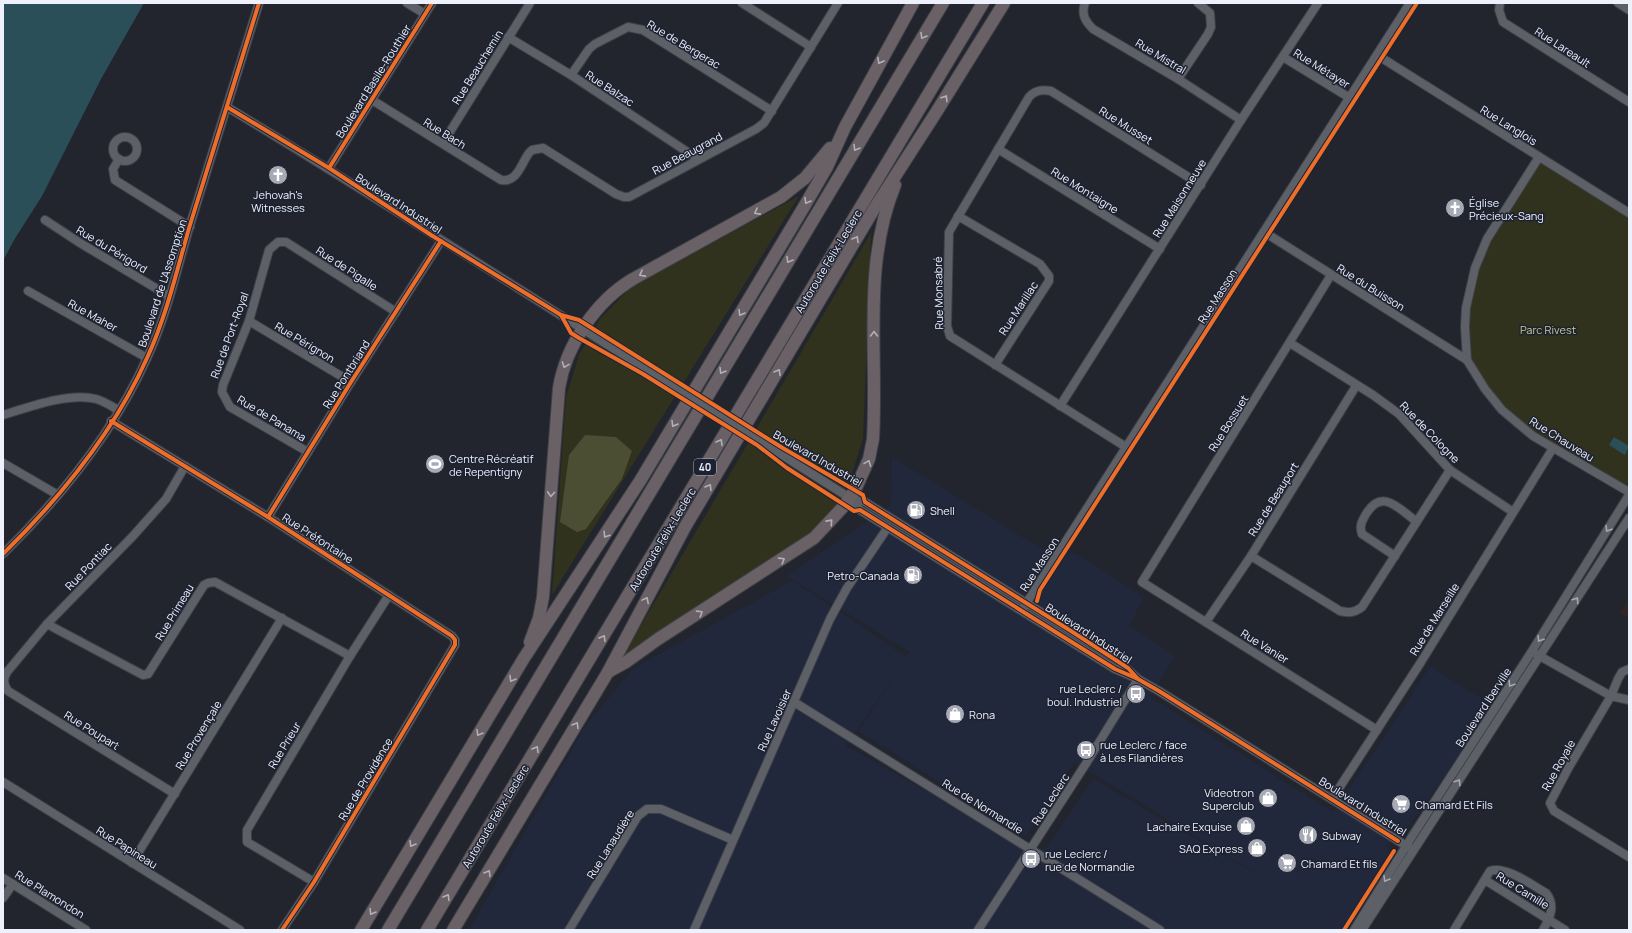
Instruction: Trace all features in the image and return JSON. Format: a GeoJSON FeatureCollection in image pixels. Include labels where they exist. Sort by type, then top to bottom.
{"type":"FeatureCollection","features":[{"type":"Feature","properties":{"kind":"highway"},"geometry":{"type":"LineString","coordinates":[[361,930],[524,658],[643,475],[805,205],[827,167],[845,127],[913,3]]}},
{"type":"Feature","properties":{"kind":"highway"},"geometry":{"type":"LineString","coordinates":[[388,930],[943,3]]}},
{"type":"Feature","properties":{"kind":"highway","name":"Autoroute Félix-Leclerc"},"geometry":{"type":"LineString","coordinates":[[427,930],[983,3]]}},
{"type":"Feature","properties":{"kind":"highway"},"geometry":{"type":"LineString","coordinates":[[453,930],[608,672],[691,518],[874,209],[1004,3]]}},
{"type":"Feature","properties":{"kind":"highway"},"geometry":{"type":"LineString","coordinates":[[524,658],[539,618],[543,597],[560,382],[568,359],[583,330],[600,305],[620,287],[766,207],[790,191],[819,162],[845,127]]}},
{"type":"Feature","properties":{"kind":"highway"},"geometry":{"type":"LineString","coordinates":[[608,672],[626,662],[804,546],[826,527],[850,498],[866,466],[873,439],[875,288],[878,239],[888,203],[907,157]]}},
{"type":"Feature","properties":{"kind":"street","name":"Boulevard de L'Assomption"},"geometry":{"type":"LineString","coordinates":[[3,554],[6,546],[58,495],[81,467],[112,421],[147,358],[169,296],[226,107],[260,3]]}},
{"type":"Feature","properties":{"kind":"street"},"geometry":{"type":"LineString","coordinates":[[407,3],[425,14]]}},
{"type":"Feature","properties":{"kind":"street","name":"Boulevard Basile-Routhier"},"geometry":{"type":"LineString","coordinates":[[328,168],[432,3]]}},
{"type":"Feature","properties":{"kind":"street","name":"Rue Beauchemin"},"geometry":{"type":"LineString","coordinates":[[443,144],[530,3]]}},
{"type":"Feature","properties":{"kind":"street"},"geometry":{"type":"LineString","coordinates":[[742,3],[811,47]]}},
{"type":"Feature","properties":{"kind":"street","name":"Rue Beaugrand"},"geometry":{"type":"LineString","coordinates":[[508,181],[516,174],[532,150],[543,148],[624,198],[629,197],[756,129],[764,123],[772,111],[838,3]]}},
{"type":"Feature","properties":{"kind":"street","name":"Rue Mistral"},"geometry":{"type":"LineString","coordinates":[[1085,3],[1083,13],[1087,23],[1093,29],[1178,79],[1241,120]]}},
{"type":"Feature","properties":{"kind":"street"},"geometry":{"type":"LineString","coordinates":[[1178,79],[1211,27],[1210,13],[1198,3]]}},
{"type":"Feature","properties":{"kind":"street","name":"Rue Maisonneuve"},"geometry":{"type":"LineString","coordinates":[[1060,406],[1241,120],[1318,3]]}},
{"type":"Feature","properties":{"kind":"street","name":"Rue Masson"},"geometry":{"type":"LineString","coordinates":[[1022,610],[1410,3]]}},
{"type":"Feature","properties":{"kind":"street","name":"Rue Lareault"},"geometry":{"type":"LineString","coordinates":[[1500,3],[1498,10],[1503,22],[1629,102]]}},
{"type":"Feature","properties":{"kind":"street"},"geometry":{"type":"LineString","coordinates":[[1618,3],[1629,10]]}},
{"type":"Feature","properties":{"kind":"street","name":"Rue de Bergerac"},"geometry":{"type":"LineString","coordinates":[[571,75],[589,49],[595,44],[621,29],[635,27],[643,30],[772,111]]}},
{"type":"Feature","properties":{"kind":"street","name":"Rue Balzac"},"geometry":{"type":"LineString","coordinates":[[508,38],[571,75],[698,159]]}},
{"type":"Feature","properties":{"kind":"street","name":"Rue Langlois"},"geometry":{"type":"LineString","coordinates":[[1377,55],[1629,213]]}},
{"type":"Feature","properties":{"kind":"street","name":"Rue Métayer"},"geometry":{"type":"LineString","coordinates":[[1283,57],[1350,98]]}},
{"type":"Feature","properties":{"kind":"street","name":"Rue Monsabré"},"geometry":{"type":"LineString","coordinates":[[1037,91],[1029,97],[952,226],[948,237],[948,332],[956,341],[1126,447]]}},
{"type":"Feature","properties":{"kind":"street","name":"Rue Musset"},"geometry":{"type":"LineString","coordinates":[[1037,91],[1051,91],[1201,185]]}},
{"type":"Feature","properties":{"kind":"street","name":"Rue Bach"},"geometry":{"type":"LineString","coordinates":[[372,100],[496,178],[508,181]]}},
{"type":"Feature","properties":{"kind":"street","name":"Boulevard Industriel"},"geometry":{"type":"LineString","coordinates":[[226,107],[328,168],[441,241],[760,440],[850,498],[860,510],[1115,669],[1138,679],[1410,848]]}},
{"type":"Feature","properties":{"kind":"street","name":"Rue Montaigne"},"geometry":{"type":"LineString","coordinates":[[998,149],[1160,249]]}},
{"type":"Feature","properties":{"kind":"street","name":"Rue Chauveau"},"geometry":{"type":"LineString","coordinates":[[1539,157],[1487,239],[1475,268],[1466,308],[1465,327],[1467,360],[1485,389],[1502,410],[1533,436],[1629,492]]}},
{"type":"Feature","properties":{"kind":"street"},"geometry":{"type":"LineString","coordinates":[[119,159],[113,169],[115,180],[190,227]]}},
{"type":"Feature","properties":{"kind":"street","name":"Rue Marillac"},"geometry":{"type":"LineString","coordinates":[[958,216],[1040,264],[1049,276],[1049,281],[995,364]]}},
{"type":"Feature","properties":{"kind":"street","name":"Rue du Périgord"},"geometry":{"type":"LineString","coordinates":[[45,220],[80,243],[169,296]]}},
{"type":"Feature","properties":{"kind":"street","name":"Rue du Buisson"},"geometry":{"type":"LineString","coordinates":[[1264,232],[1467,360]]}},
{"type":"Feature","properties":{"kind":"street","name":"Rue Pontbriand"},"geometry":{"type":"LineString","coordinates":[[268,517],[351,382],[441,241]]}},
{"type":"Feature","properties":{"kind":"street","name":"Rue de Port-Royal"},"geometry":{"type":"LineString","coordinates":[[226,402],[222,392],[223,385],[249,321],[269,250],[278,242],[286,242]]}},
{"type":"Feature","properties":{"kind":"street","name":"Rue de Pigalle"},"geometry":{"type":"LineString","coordinates":[[286,242],[396,312]]}},
{"type":"Feature","properties":{"kind":"street","name":"Rue Bossuet"},"geometry":{"type":"LineString","coordinates":[[1142,582],[1331,275]]}},
{"type":"Feature","properties":{"kind":"street","name":"Rue Maher"},"geometry":{"type":"LineString","coordinates":[[28,291],[147,358]]}},
{"type":"Feature","properties":{"kind":"street","name":"Rue Pérignon"},"geometry":{"type":"LineString","coordinates":[[249,321],[351,382]]}},
{"type":"Feature","properties":{"kind":"street","name":"Rue de Cologne"},"geometry":{"type":"LineString","coordinates":[[1290,343],[1356,386],[1373,395],[1399,414],[1450,470],[1513,512]]}},
{"type":"Feature","properties":{"kind":"street","name":"Rue de Beauport"},"geometry":{"type":"LineString","coordinates":[[1206,622],[1251,556],[1356,386]]}},
{"type":"Feature","properties":{"kind":"street"},"geometry":{"type":"LineString","coordinates":[[3,415],[77,397],[97,399],[118,410]]}},
{"type":"Feature","properties":{"kind":"street","name":"Rue de Panama"},"geometry":{"type":"LineString","coordinates":[[226,402],[230,406],[308,452]]}},
{"type":"Feature","properties":{"kind":"street","name":"Rue Préfontaine"},"geometry":{"type":"LineString","coordinates":[[112,421],[268,517],[452,636]]}},
{"type":"Feature","properties":{"kind":"street","name":"Rue de Marseille"},"geometry":{"type":"LineString","coordinates":[[1332,799],[1377,730],[1553,448]]}},
{"type":"Feature","properties":{"kind":"street"},"geometry":{"type":"LineString","coordinates":[[3,463],[58,495]]}},
{"type":"Feature","properties":{"kind":"street","name":"Rue Pontiac"},"geometry":{"type":"LineString","coordinates":[[4,680],[7,672],[47,624],[166,500],[185,466]]}},
{"type":"Feature","properties":{"kind":"street"},"geometry":{"type":"LineString","coordinates":[[1251,556],[1340,611],[1349,613],[1362,607],[1450,470]]}},
{"type":"Feature","properties":{"kind":"street","name":"Boulevard Iberville"},"geometry":{"type":"LineString","coordinates":[[1536,654],[1629,495]]}},
{"type":"Feature","properties":{"kind":"street","name":"Boulevard Industriel"},"geometry":{"type":"LineString","coordinates":[[850,498],[866,502],[1027,603],[1117,660],[1138,679]]}},
{"type":"Feature","properties":{"kind":"street"},"geometry":{"type":"LineString","coordinates":[[1395,556],[1362,534],[1362,521],[1371,507],[1378,501],[1385,500],[1416,521]]}},
{"type":"Feature","properties":{"kind":"street","name":"Boulevard Iberville"},"geometry":{"type":"LineString","coordinates":[[1354,930],[1410,848],[1536,654],[1629,518]]}},
{"type":"Feature","properties":{"kind":"street","name":"Rue Lavoisier"},"geometry":{"type":"LineString","coordinates":[[694,930],[830,619],[847,588],[888,527]]}},
{"type":"Feature","properties":{"kind":"street","name":"Rue Vanier"},"geometry":{"type":"LineString","coordinates":[[1142,582],[1377,730]]}},
{"type":"Feature","properties":{"kind":"street","name":"Rue Primeau"},"geometry":{"type":"LineString","coordinates":[[47,624],[142,675],[148,674],[204,585],[208,583],[223,585],[350,656]]}},
{"type":"Feature","properties":{"kind":"street","name":"Rue Prieur"},"geometry":{"type":"LineString","coordinates":[[314,882],[247,842],[246,834],[350,656],[389,595]]}},
{"type":"Feature","properties":{"kind":"street","name":"Rue Provençale"},"geometry":{"type":"LineString","coordinates":[[132,863],[282,618]]}},
{"type":"Feature","properties":{"kind":"street","name":"Rue de Providence"},"geometry":{"type":"LineString","coordinates":[[282,930],[314,882],[455,645],[455,640],[452,636]]}},
{"type":"Feature","properties":{"kind":"street"},"geometry":{"type":"LineString","coordinates":[[1536,654],[1611,696],[1629,700]]}},
{"type":"Feature","properties":{"kind":"street"},"geometry":{"type":"LineString","coordinates":[[1611,696],[1622,672],[1629,669]]}},
{"type":"Feature","properties":{"kind":"street","name":"Rue Leclerc"},"geometry":{"type":"LineString","coordinates":[[978,930],[1087,762],[1138,679]]}},
{"type":"Feature","properties":{"kind":"street","name":"Rue Poupart"},"geometry":{"type":"LineString","coordinates":[[4,680],[5,687],[8,691],[175,794]]}},
{"type":"Feature","properties":{"kind":"street","name":"Rue Royale"},"geometry":{"type":"LineString","coordinates":[[1611,696],[1569,767],[1550,803],[1554,811],[1629,857]]}},
{"type":"Feature","properties":{"kind":"street","name":"Rue de Normandie"},"geometry":{"type":"LineString","coordinates":[[794,702],[1160,930]]}},
{"type":"Feature","properties":{"kind":"street","name":"Rue Papineau"},"geometry":{"type":"LineString","coordinates":[[3,782],[240,930]]}},
{"type":"Feature","properties":{"kind":"street","name":"Rue Lanaudière"},"geometry":{"type":"LineString","coordinates":[[570,930],[642,812],[647,809],[661,809],[733,840]]}},
{"type":"Feature","properties":{"kind":"street","name":"Boulevard Iberville"},"geometry":{"type":"LineString","coordinates":[[1362,930],[1410,848]]}},
{"type":"Feature","properties":{"kind":"street","name":"Rue Camille"},"geometry":{"type":"LineString","coordinates":[[1454,930],[1490,871],[1501,869],[1546,893],[1552,902],[1549,920],[1543,930]]}},
{"type":"Feature","properties":{"kind":"street","name":"Rue Plamondon"},"geometry":{"type":"LineString","coordinates":[[3,878],[86,930]]}},
{"type":"Feature","properties":{"kind":"street","name":"Rue Camille"},"geometry":{"type":"LineString","coordinates":[[1485,880],[1565,930]]}},
{"type":"Feature","properties":{"kind":"street"},"geometry":{"type":"LineString","coordinates":[[3,898],[13,884]]}},
{"type":"Feature","properties":{"kind":"shaded area"},"geometry":{"type":"Polygon","coordinates":[[[3,3],[144,3],[101,79],[42,196],[14,240],[3,261],[3,3]]]}},
{"type":"Feature","properties":{"kind":"shaded area"},"geometry":{"type":"Polygon","coordinates":[[[1614,437],[1629,446],[1625,455],[1609,445],[1614,437]]]}},
{"type":"Feature","properties":{"kind":"shaded area"},"geometry":{"type":"Polygon","coordinates":[[[892,457],[1050,554],[1075,553],[1144,597],[1129,626],[1175,656],[1150,697],[1333,812],[1384,738],[1430,666],[1496,708],[1406,829],[1400,827],[1387,847],[1389,854],[1345,930],[469,930],[586,725],[634,668],[792,581],[906,657],[910,652],[787,576],[891,506],[892,457]],[[901,665],[846,746],[1030,849],[1047,848],[1093,779],[1277,886],[1074,762],[1026,837],[859,731],[901,665]]]}},
{"type":"Feature","properties":{"kind":"shaded area"},"geometry":{"type":"Polygon","coordinates":[[[1629,599],[1629,619],[1620,613],[1629,599]]]}},
{"type":"Feature","properties":{"kind":"green space","name":"Parc Rivest"},"geometry":{"type":"Polygon","coordinates":[[[1539,157],[1629,214],[1629,492],[1533,436],[1501,410],[1472,370],[1466,348],[1466,310],[1486,240],[1539,157]]]}},
{"type":"Feature","properties":{"kind":"green space"},"geometry":{"type":"Polygon","coordinates":[[[799,196],[552,595],[566,397],[579,355],[601,318],[630,288],[799,196]],[[632,451],[586,529],[622,479],[632,451]]]}},
{"type":"Feature","properties":{"kind":"green space"},"geometry":{"type":"Polygon","coordinates":[[[871,233],[863,439],[849,483],[835,509],[820,527],[622,658],[871,233]]]}},
{"type":"Feature","properties":{"kind":"green space"},"geometry":{"type":"Polygon","coordinates":[[[585,435],[616,437],[632,451],[622,479],[586,529],[577,532],[560,522],[569,455],[585,435]]]}},
{"type":"Feature","properties":{"kind":"cycle path"},"geometry":{"type":"LineString","coordinates":[[3,554],[45,510],[102,438],[119,412],[147,358],[166,309],[190,225],[259,3]]}},
{"type":"Feature","properties":{"kind":"cycle path"},"geometry":{"type":"LineString","coordinates":[[329,168],[432,3]]}},
{"type":"Feature","properties":{"kind":"cycle path"},"geometry":{"type":"LineString","coordinates":[[1037,601],[1040,590],[1417,3]]}},
{"type":"Feature","properties":{"kind":"cycle path"},"geometry":{"type":"LineString","coordinates":[[227,107],[329,168],[431,235],[561,315],[579,320],[781,447],[863,495],[865,502],[1071,631],[1128,668],[1138,679]]}},
{"type":"Feature","properties":{"kind":"cycle path"},"geometry":{"type":"LineString","coordinates":[[268,517],[351,382],[441,241]]}},
{"type":"Feature","properties":{"kind":"cycle path"},"geometry":{"type":"LineString","coordinates":[[561,315],[571,333],[643,374],[757,445],[787,468],[854,511],[860,510],[1115,669],[1138,679],[1159,691],[1398,841]]}},
{"type":"Feature","properties":{"kind":"cycle path"},"geometry":{"type":"LineString","coordinates":[[111,421],[268,517],[452,636],[455,640],[455,645],[314,882],[282,930]]}},
{"type":"Feature","properties":{"kind":"cycle path"},"geometry":{"type":"LineString","coordinates":[[1344,930],[1394,851]]}},
{"type":"Feature","properties":{"kind":"place","name":"Jehovah's Witnesses"},"geometry":{"type":"Point","coordinates":[278,175]}},
{"type":"Feature","properties":{"kind":"place","name":"Église Précieux-Sang"},"geometry":{"type":"Point","coordinates":[1455,208]}},
{"type":"Feature","properties":{"kind":"place","name":"Centre Récréatif de Repentigny"},"geometry":{"type":"Point","coordinates":[435,464]}},
{"type":"Feature","properties":{"kind":"place","name":"Shell"},"geometry":{"type":"Point","coordinates":[916,510]}},
{"type":"Feature","properties":{"kind":"place","name":"Petro-Canada"},"geometry":{"type":"Point","coordinates":[913,575]}},
{"type":"Feature","properties":{"kind":"place","name":"rue Leclerc / boul. Industriel"},"geometry":{"type":"Point","coordinates":[1136,694]}},
{"type":"Feature","properties":{"kind":"place","name":"Rona"},"geometry":{"type":"Point","coordinates":[955,714]}},
{"type":"Feature","properties":{"kind":"place","name":"rue Leclerc / face à Les Filandières"},"geometry":{"type":"Point","coordinates":[1086,750]}},
{"type":"Feature","properties":{"kind":"place","name":"Videotron Superclub"},"geometry":{"type":"Point","coordinates":[1268,798]}},
{"type":"Feature","properties":{"kind":"place","name":"Chamard Et Fils"},"geometry":{"type":"Point","coordinates":[1401,804]}},
{"type":"Feature","properties":{"kind":"place","name":"Lachaire Exquise"},"geometry":{"type":"Point","coordinates":[1246,826]}},
{"type":"Feature","properties":{"kind":"place","name":"Subway"},"geometry":{"type":"Point","coordinates":[1308,835]}},
{"type":"Feature","properties":{"kind":"place","name":"SAQ Express"},"geometry":{"type":"Point","coordinates":[1257,848]}},
{"type":"Feature","properties":{"kind":"place","name":"rue Leclerc / rue de Normandie"},"geometry":{"type":"Point","coordinates":[1031,859]}},
{"type":"Feature","properties":{"kind":"place","name":"Chamard Et fils"},"geometry":{"type":"Point","coordinates":[1287,863]}}]}
